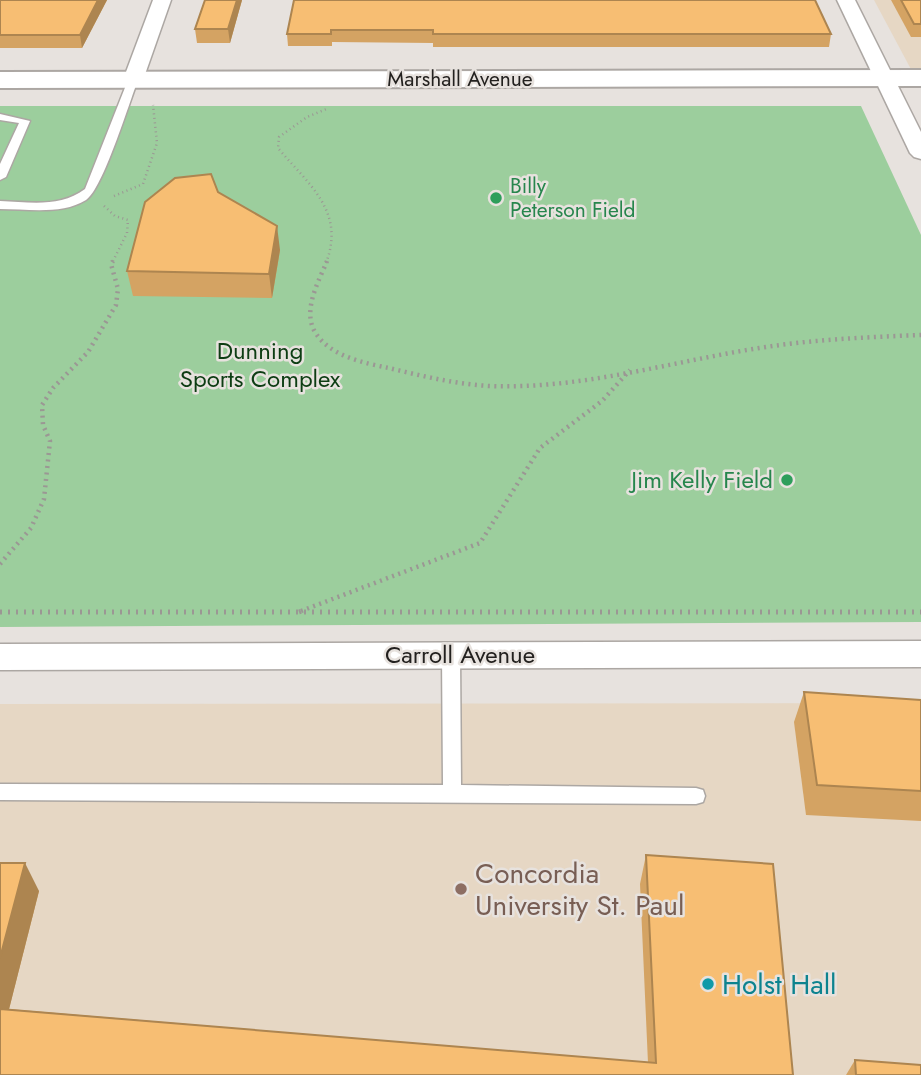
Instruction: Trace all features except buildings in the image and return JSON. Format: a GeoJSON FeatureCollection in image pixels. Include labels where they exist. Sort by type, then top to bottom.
{"type":"FeatureCollection","features":[{"type":"Feature","properties":{"kind":"street"},"geometry":{"type":"LineString","coordinates":[[133,80],[162,0]]}},
{"type":"Feature","properties":{"kind":"street"},"geometry":{"type":"LineString","coordinates":[[846,0],[921,153]]}},
{"type":"Feature","properties":{"kind":"street","name":"Marshall Avenue"},"geometry":{"type":"LineString","coordinates":[[0,80],[921,78]]}},
{"type":"Feature","properties":{"kind":"street","name":"Carroll Avenue"},"geometry":{"type":"LineString","coordinates":[[0,657],[921,654]]}},
{"type":"Feature","properties":{"kind":"lane"},"geometry":{"type":"LineString","coordinates":[[0,205],[64,205],[81,200],[90,191],[133,80]]}},
{"type":"Feature","properties":{"kind":"lane"},"geometry":{"type":"LineString","coordinates":[[0,117],[26,121],[0,177]]}},
{"type":"Feature","properties":{"kind":"lane"},"geometry":{"type":"LineString","coordinates":[[451,654],[452,793]]}},
{"type":"Feature","properties":{"kind":"lane"},"geometry":{"type":"LineString","coordinates":[[0,792],[696,796]]}},
{"type":"Feature","properties":{"kind":"path"},"geometry":{"type":"LineString","coordinates":[[106,208],[111,197],[143,184],[157,143],[152,107]]}},
{"type":"Feature","properties":{"kind":"path"},"geometry":{"type":"LineString","coordinates":[[332,107],[307,117],[279,136],[278,148],[324,205],[333,225],[326,268],[311,299],[310,325],[324,344],[366,363],[470,385],[503,386],[551,383],[754,348],[844,338],[921,335]]}},
{"type":"Feature","properties":{"kind":"path"},"geometry":{"type":"LineString","coordinates":[[0,564],[31,528],[44,499],[50,467],[50,441],[43,425],[42,405],[53,388],[89,352],[116,305],[118,289],[111,264],[127,233],[128,220],[115,216],[99,202]]}},
{"type":"Feature","properties":{"kind":"path"},"geometry":{"type":"LineString","coordinates":[[295,614],[480,543],[540,448],[602,401],[630,369]]}},
{"type":"Feature","properties":{"kind":"path"},"geometry":{"type":"LineString","coordinates":[[0,612],[295,614],[921,611]]}},
{"type":"Feature","properties":{"kind":"shaded area"},"geometry":{"type":"Polygon","coordinates":[[[874,0],[921,0],[921,88],[874,0]]]}},
{"type":"Feature","properties":{"kind":"shaded area","name":"Concordia University St. Paul"},"geometry":{"type":"Polygon","coordinates":[[[921,703],[921,1075],[0,1075],[0,704],[921,703]]]}},
{"type":"Feature","properties":{"kind":"green space","name":"Dunning Sports Complex"},"geometry":{"type":"Polygon","coordinates":[[[0,106],[861,106],[921,235],[921,622],[0,627],[0,106]]]}},
{"type":"Feature","properties":{"kind":"place","name":"Billy Peterson Field"},"geometry":{"type":"Point","coordinates":[496,198]}},
{"type":"Feature","properties":{"kind":"place","name":"Jim Kelly Field"},"geometry":{"type":"Point","coordinates":[787,480]}},
{"type":"Feature","properties":{"kind":"place","name":"Concordia University St. Paul"},"geometry":{"type":"Point","coordinates":[461,889]}},
{"type":"Feature","properties":{"kind":"place","name":"Holst Hall"},"geometry":{"type":"Point","coordinates":[708,984]}}]}
